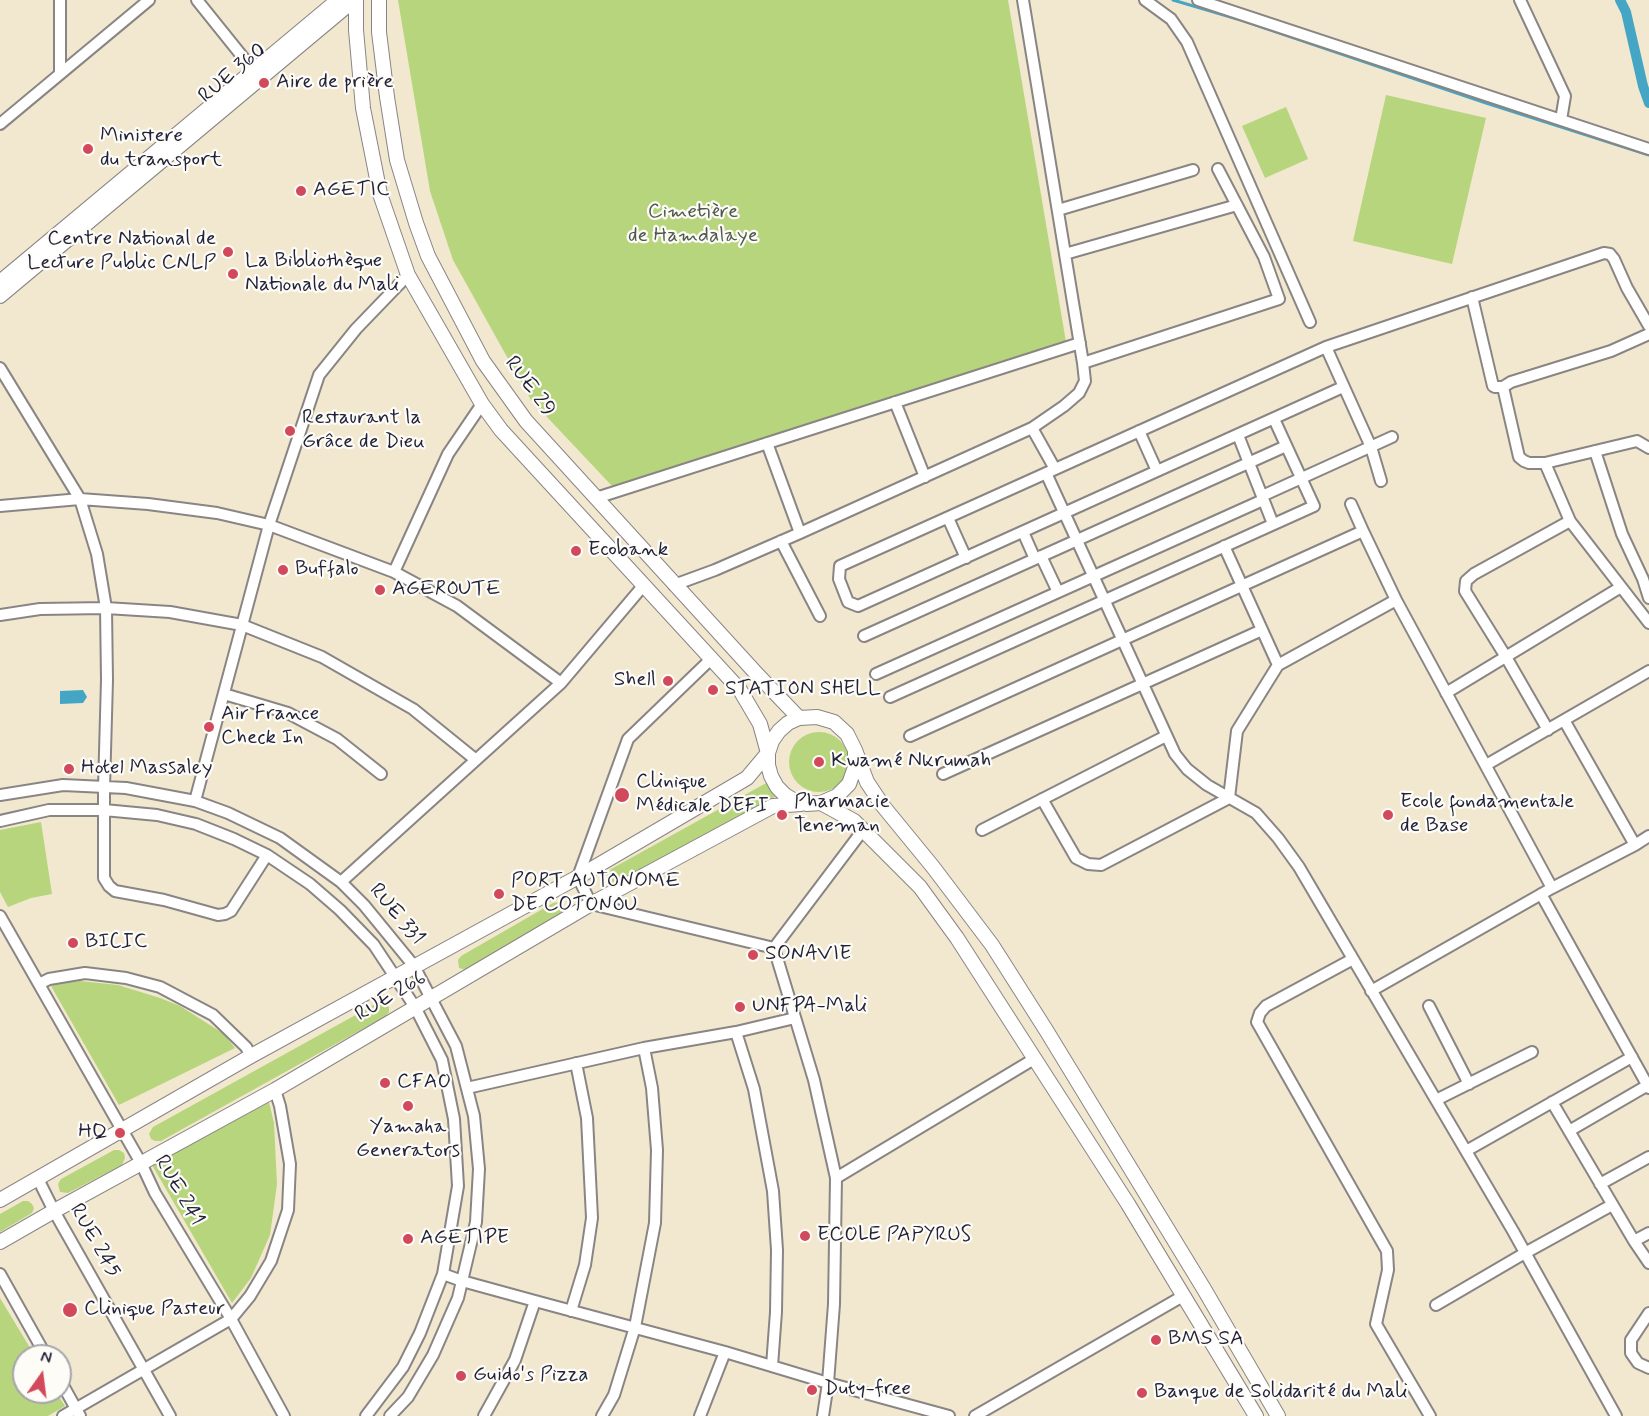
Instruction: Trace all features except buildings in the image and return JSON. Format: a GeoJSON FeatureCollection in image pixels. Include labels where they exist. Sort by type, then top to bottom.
{"type":"FeatureCollection","features":[{"type":"Feature","properties":{"kind":"main road"},"geometry":{"type":"LineString","coordinates":[[0,282],[338,0]]}},
{"type":"Feature","properties":{"kind":"main road"},"geometry":{"type":"LineString","coordinates":[[355,0],[363,108],[380,194],[408,275],[482,404],[501,430],[740,690],[760,724],[768,753],[768,765],[777,787],[795,801],[814,803],[854,821],[920,887],[957,938],[1128,1204],[1256,1416]]}},
{"type":"Feature","properties":{"kind":"main road","name":"RUE 360"},"geometry":{"type":"LineString","coordinates":[[0,296],[355,0]]}},
{"type":"Feature","properties":{"kind":"main road","name":"RUE 29"},"geometry":{"type":"LineString","coordinates":[[379,0],[379,32],[387,97],[398,160],[416,223],[428,256],[483,361],[526,421],[753,671],[799,718]]}},
{"type":"Feature","properties":{"kind":"main road"},"geometry":{"type":"LineString","coordinates":[[768,753],[779,731],[788,723],[799,718],[817,717],[834,722],[847,734],[867,782],[883,806],[992,945],[1204,1289],[1278,1416]]}},
{"type":"Feature","properties":{"kind":"main road"},"geometry":{"type":"LineString","coordinates":[[814,803],[837,796],[849,784],[855,767],[855,750]]}},
{"type":"Feature","properties":{"kind":"main road","name":"RUE 266"},"geometry":{"type":"LineString","coordinates":[[0,1200],[251,1056],[578,877],[747,778],[768,753]]}},
{"type":"Feature","properties":{"kind":"main road","name":"RUE 266"},"geometry":{"type":"LineString","coordinates":[[0,1242],[274,1090],[591,904],[773,806],[814,803]]}},
{"type":"Feature","properties":{"kind":"street"},"geometry":{"type":"LineString","coordinates":[[60,0],[60,74]]}},
{"type":"Feature","properties":{"kind":"street"},"geometry":{"type":"LineString","coordinates":[[0,124],[149,0]]}},
{"type":"Feature","properties":{"kind":"street"},"geometry":{"type":"LineString","coordinates":[[197,0],[254,71]]}},
{"type":"Feature","properties":{"kind":"street"},"geometry":{"type":"LineString","coordinates":[[674,585],[782,541],[1032,428],[1079,393],[1085,381],[1083,363],[1023,0]]}},
{"type":"Feature","properties":{"kind":"street"},"geometry":{"type":"LineString","coordinates":[[1145,0],[1171,19],[1187,42],[1310,322]]}},
{"type":"Feature","properties":{"kind":"street"},"geometry":{"type":"LineString","coordinates":[[1198,0],[1649,149]]}},
{"type":"Feature","properties":{"kind":"street"},"geometry":{"type":"LineString","coordinates":[[1520,0],[1565,96],[1561,120]]}},
{"type":"Feature","properties":{"kind":"street"},"geometry":{"type":"LineString","coordinates":[[1083,363],[1279,299],[1264,257],[1218,169]]}},
{"type":"Feature","properties":{"kind":"street"},"geometry":{"type":"LineString","coordinates":[[1058,210],[1193,170]]}},
{"type":"Feature","properties":{"kind":"street"},"geometry":{"type":"LineString","coordinates":[[1065,254],[1237,205]]}},
{"type":"Feature","properties":{"kind":"street"},"geometry":{"type":"LineString","coordinates":[[1343,387],[858,606],[848,602],[839,579],[840,566],[1326,347],[1604,253],[1610,254],[1614,259],[1627,288],[1649,326]]}},
{"type":"Feature","properties":{"kind":"street"},"geometry":{"type":"LineString","coordinates":[[195,801],[269,525],[319,375],[356,329],[408,275]]}},
{"type":"Feature","properties":{"kind":"street"},"geometry":{"type":"LineString","coordinates":[[1472,297],[1493,386],[1503,387],[1511,382],[1611,351],[1649,334]]}},
{"type":"Feature","properties":{"kind":"street"},"geometry":{"type":"LineString","coordinates":[[596,498],[1080,343]]}},
{"type":"Feature","properties":{"kind":"street"},"geometry":{"type":"LineString","coordinates":[[1326,347],[1371,447],[1381,481]]}},
{"type":"Feature","properties":{"kind":"street"},"geometry":{"type":"LineString","coordinates":[[0,368],[80,499],[97,554],[106,608],[104,878],[115,891],[164,900],[218,915],[231,911],[267,855]]}},
{"type":"Feature","properties":{"kind":"street"},"geometry":{"type":"LineString","coordinates":[[1503,387],[1519,457],[1529,463],[1545,463],[1637,441],[1649,448]]}},
{"type":"Feature","properties":{"kind":"street"},"geometry":{"type":"LineString","coordinates":[[895,402],[925,477]]}},
{"type":"Feature","properties":{"kind":"street"},"geometry":{"type":"LineString","coordinates":[[394,572],[448,454],[482,404]]}},
{"type":"Feature","properties":{"kind":"street"},"geometry":{"type":"LineString","coordinates":[[890,697],[1314,506],[1274,419]]}},
{"type":"Feature","properties":{"kind":"street"},"geometry":{"type":"LineString","coordinates":[[1032,428],[1051,471],[1064,513],[1175,754],[1187,769],[1207,785],[1256,813],[1299,867],[1525,1253],[1616,1416]]}},
{"type":"Feature","properties":{"kind":"street"},"geometry":{"type":"LineString","coordinates":[[1139,431],[1157,471]]}},
{"type":"Feature","properties":{"kind":"street"},"geometry":{"type":"LineString","coordinates":[[1238,435],[1273,524]]}},
{"type":"Feature","properties":{"kind":"street"},"geometry":{"type":"LineString","coordinates":[[876,674],[1392,437]]}},
{"type":"Feature","properties":{"kind":"street"},"geometry":{"type":"LineString","coordinates":[[767,443],[800,533]]}},
{"type":"Feature","properties":{"kind":"street"},"geometry":{"type":"LineString","coordinates":[[864,636],[1286,446]]}},
{"type":"Feature","properties":{"kind":"street"},"geometry":{"type":"LineString","coordinates":[[1595,451],[1622,534],[1643,579],[1649,598]]}},
{"type":"Feature","properties":{"kind":"street"},"geometry":{"type":"LineString","coordinates":[[1545,463],[1570,520],[1649,623]]}},
{"type":"Feature","properties":{"kind":"street"},"geometry":{"type":"LineString","coordinates":[[1,504],[80,499],[148,504],[217,513],[269,525],[394,572],[457,606],[561,682]]}},
{"type":"Feature","properties":{"kind":"street"},"geometry":{"type":"LineString","coordinates":[[1351,504],[1396,600],[1552,888]]}},
{"type":"Feature","properties":{"kind":"street"},"geometry":{"type":"LineString","coordinates":[[948,518],[966,558]]}},
{"type":"Feature","properties":{"kind":"street"},"geometry":{"type":"LineString","coordinates":[[1548,729],[1465,591],[1466,581],[1474,574],[1570,520]]}},
{"type":"Feature","properties":{"kind":"street"},"geometry":{"type":"LineString","coordinates":[[910,736],[1364,531]]}},
{"type":"Feature","properties":{"kind":"street"},"geometry":{"type":"LineString","coordinates":[[1023,532],[1058,592]]}},
{"type":"Feature","properties":{"kind":"street"},"geometry":{"type":"LineString","coordinates":[[782,541],[820,616]]}},
{"type":"Feature","properties":{"kind":"street"},"geometry":{"type":"LineString","coordinates":[[1224,546],[1278,665]]}},
{"type":"Feature","properties":{"kind":"street"},"geometry":{"type":"LineString","coordinates":[[341,882],[561,682],[643,586]]}},
{"type":"Feature","properties":{"kind":"street"},"geometry":{"type":"LineString","coordinates":[[1446,693],[1621,587]]}},
{"type":"Feature","properties":{"kind":"street"},"geometry":{"type":"LineString","coordinates":[[1230,798],[1237,731],[1278,665],[1396,600]]}},
{"type":"Feature","properties":{"kind":"street"},"geometry":{"type":"LineString","coordinates":[[0,615],[40,609],[106,608],[170,612],[242,625],[322,657],[403,703],[476,760]]}},
{"type":"Feature","properties":{"kind":"street"},"geometry":{"type":"LineString","coordinates":[[943,774],[1262,630]]}},
{"type":"Feature","properties":{"kind":"street"},"geometry":{"type":"LineString","coordinates":[[711,659],[628,739],[578,877],[591,904],[774,948]]}},
{"type":"Feature","properties":{"kind":"street"},"geometry":{"type":"LineString","coordinates":[[1486,765],[1649,671]]}},
{"type":"Feature","properties":{"kind":"street"},"geometry":{"type":"LineString","coordinates":[[224,694],[298,718],[338,739],[381,774]]}},
{"type":"Feature","properties":{"kind":"street"},"geometry":{"type":"LineString","coordinates":[[1564,720],[1635,845]]}},
{"type":"Feature","properties":{"kind":"street"},"geometry":{"type":"LineString","coordinates":[[982,830],[1166,736]]}},
{"type":"Feature","properties":{"kind":"street","name":"RUE 331"},"geometry":{"type":"LineString","coordinates":[[0,795],[63,785],[126,788],[195,801],[228,813],[280,838],[341,882],[364,905],[414,966],[456,1046],[474,1116],[479,1169],[476,1222],[458,1298],[433,1355],[408,1397],[390,1416]]}},
{"type":"Feature","properties":{"kind":"street"},"geometry":{"type":"LineString","coordinates":[[1042,799],[1076,858],[1088,864],[1101,865],[1230,798]]}},
{"type":"Feature","properties":{"kind":"street","name":"RUE 331"},"geometry":{"type":"LineString","coordinates":[[0,821],[50,810],[104,810],[157,815],[196,824],[234,839],[267,855],[310,884],[340,910],[374,945],[415,1007],[441,1060],[454,1119],[459,1186],[443,1274],[420,1333],[403,1367],[366,1416]]}},
{"type":"Feature","properties":{"kind":"street"},"geometry":{"type":"LineString","coordinates":[[774,948],[863,830]]}},
{"type":"Feature","properties":{"kind":"street"},"geometry":{"type":"LineString","coordinates":[[1371,991],[1541,894],[1649,836]]}},
{"type":"Feature","properties":{"kind":"street"},"geometry":{"type":"LineString","coordinates":[[1541,894],[1647,1081],[1569,1131]]}},
{"type":"Feature","properties":{"kind":"street","name":"RUE 241"},"geometry":{"type":"LineString","coordinates":[[0,916],[141,1163],[155,1193],[231,1319],[284,1416]]}},
{"type":"Feature","properties":{"kind":"street"},"geometry":{"type":"LineString","coordinates":[[774,948],[814,1080],[836,1178],[834,1304],[823,1416]]}},
{"type":"Feature","properties":{"kind":"street"},"geometry":{"type":"LineString","coordinates":[[1353,959],[1266,1006],[1257,1022],[1387,1251],[1388,1270],[1376,1324],[1430,1416]]}},
{"type":"Feature","properties":{"kind":"street"},"geometry":{"type":"LineString","coordinates":[[39,984],[49,978],[85,973],[126,978],[160,987],[213,1015],[246,1047],[251,1056]]}},
{"type":"Feature","properties":{"kind":"street"},"geometry":{"type":"LineString","coordinates":[[1429,1006],[1469,1084]]}},
{"type":"Feature","properties":{"kind":"street"},"geometry":{"type":"LineString","coordinates":[[467,1088],[644,1048],[736,1032],[795,1018]]}},
{"type":"Feature","properties":{"kind":"street"},"geometry":{"type":"LineString","coordinates":[[736,1032],[754,1089],[773,1191],[777,1250],[772,1366]]}},
{"type":"Feature","properties":{"kind":"street"},"geometry":{"type":"LineString","coordinates":[[602,1416],[615,1395],[635,1327],[655,1223],[657,1161],[652,1088],[644,1048]]}},
{"type":"Feature","properties":{"kind":"street"},"geometry":{"type":"LineString","coordinates":[[1436,1100],[1532,1052]]}},
{"type":"Feature","properties":{"kind":"street"},"geometry":{"type":"LineString","coordinates":[[1466,1151],[1632,1057]]}},
{"type":"Feature","properties":{"kind":"street"},"geometry":{"type":"LineString","coordinates":[[836,1178],[1034,1059]]}},
{"type":"Feature","properties":{"kind":"street"},"geometry":{"type":"LineString","coordinates":[[571,1311],[585,1265],[592,1218],[587,1118],[576,1063]]}},
{"type":"Feature","properties":{"kind":"street"},"geometry":{"type":"LineString","coordinates":[[63,1416],[78,1412],[144,1369],[231,1319],[250,1296],[271,1261],[288,1210],[290,1164],[280,1106],[274,1090]]}},
{"type":"Feature","properties":{"kind":"street"},"geometry":{"type":"LineString","coordinates":[[1552,1102],[1649,1263]]}},
{"type":"Feature","properties":{"kind":"street"},"geometry":{"type":"LineString","coordinates":[[1600,1184],[1649,1156]]}},
{"type":"Feature","properties":{"kind":"street","name":"RUE 245"},"geometry":{"type":"LineString","coordinates":[[38,1179],[170,1416]]}},
{"type":"Feature","properties":{"kind":"street"},"geometry":{"type":"LineString","coordinates":[[1436,1305],[1612,1204]]}},
{"type":"Feature","properties":{"kind":"street"},"geometry":{"type":"LineString","coordinates":[[1634,1241],[1649,1233]]}},
{"type":"Feature","properties":{"kind":"street"},"geometry":{"type":"LineString","coordinates":[[0,1274],[39,1344]]}},
{"type":"Feature","properties":{"kind":"street"},"geometry":{"type":"LineString","coordinates":[[443,1274],[949,1416]]}},
{"type":"Feature","properties":{"kind":"street"},"geometry":{"type":"LineString","coordinates":[[975,1416],[1183,1296]]}},
{"type":"Feature","properties":{"kind":"street"},"geometry":{"type":"LineString","coordinates":[[484,1416],[515,1360],[535,1301]]}},
{"type":"Feature","properties":{"kind":"street"},"geometry":{"type":"LineString","coordinates":[[1649,1312],[1631,1340],[1631,1353],[1638,1363],[1649,1368]]}},
{"type":"Feature","properties":{"kind":"street"},"geometry":{"type":"LineString","coordinates":[[700,1416],[725,1352]]}},
{"type":"Feature","properties":{"kind":"green space","name":"Cimetière de Hamdalaye"},"geometry":{"type":"Polygon","coordinates":[[[398,0],[1008,0],[1066,342],[612,486],[531,400],[453,260],[430,191],[398,0]]]}},
{"type":"Feature","properties":{"kind":"green space"},"geometry":{"type":"Polygon","coordinates":[[[1386,95],[1486,118],[1452,264],[1353,241],[1386,95]]]}},
{"type":"Feature","properties":{"kind":"green space"},"geometry":{"type":"Polygon","coordinates":[[[1286,107],[1308,159],[1265,178],[1242,126],[1286,107]]]}},
{"type":"Feature","properties":{"kind":"green space"},"geometry":{"type":"Polygon","coordinates":[[[819,732],[836,737],[844,745],[849,762],[844,779],[836,787],[819,792],[802,787],[794,779],[789,762],[794,745],[802,737],[819,732]]]}},
{"type":"Feature","properties":{"kind":"green space"},"geometry":{"type":"Polygon","coordinates":[[[768,782],[776,796],[620,883],[610,882],[607,875],[611,869],[768,782]]]}},
{"type":"Feature","properties":{"kind":"green space"},"geometry":{"type":"Polygon","coordinates":[[[41,822],[52,894],[31,898],[8,907],[0,892],[0,830],[41,822]]]}},
{"type":"Feature","properties":{"kind":"green space"},"geometry":{"type":"Polygon","coordinates":[[[558,902],[564,909],[562,914],[466,970],[459,968],[458,960],[461,956],[558,902]]]}},
{"type":"Feature","properties":{"kind":"green space"},"geometry":{"type":"Polygon","coordinates":[[[80,981],[118,985],[180,1006],[224,1034],[235,1048],[119,1105],[51,986],[80,981]]]}},
{"type":"Feature","properties":{"kind":"green space"},"geometry":{"type":"Polygon","coordinates":[[[379,1002],[384,1002],[389,1007],[386,1016],[161,1141],[151,1139],[149,1134],[153,1127],[379,1002]]]}},
{"type":"Feature","properties":{"kind":"green space"},"geometry":{"type":"Polygon","coordinates":[[[269,1102],[274,1123],[277,1184],[270,1235],[251,1278],[232,1303],[152,1165],[269,1102]]]}},
{"type":"Feature","properties":{"kind":"green space"},"geometry":{"type":"Polygon","coordinates":[[[114,1150],[124,1153],[125,1158],[122,1165],[68,1193],[60,1192],[58,1184],[61,1179],[114,1150]]]}},
{"type":"Feature","properties":{"kind":"green space"},"geometry":{"type":"Polygon","coordinates":[[[23,1201],[32,1204],[34,1208],[32,1213],[0,1232],[0,1214],[23,1201]]]}},
{"type":"Feature","properties":{"kind":"green space"},"geometry":{"type":"Polygon","coordinates":[[[0,1298],[28,1344],[12,1344],[12,1404],[64,1404],[65,1406],[48,1416],[0,1416],[0,1298]]]}},
{"type":"Feature","properties":{"kind":"water"},"geometry":{"type":"Polygon","coordinates":[[[83,690],[87,697],[83,703],[60,704],[60,691],[83,690]]]}},
{"type":"Feature","properties":{"kind":"waterway"},"geometry":{"type":"LineString","coordinates":[[1173,0],[1244,21],[1486,103],[1649,155]]}},
{"type":"Feature","properties":{"kind":"waterway"},"geometry":{"type":"LineString","coordinates":[[1620,0],[1626,12],[1649,103]]}},
{"type":"Feature","properties":{"kind":"place","name":"Aire de prière"},"geometry":{"type":"Point","coordinates":[264,83]}},
{"type":"Feature","properties":{"kind":"place","name":"Ministere du transport"},"geometry":{"type":"Point","coordinates":[88,149]}},
{"type":"Feature","properties":{"kind":"place","name":"AGETIC"},"geometry":{"type":"Point","coordinates":[301,191]}},
{"type":"Feature","properties":{"kind":"place","name":"Centre National de Lecture Public CNLP"},"geometry":{"type":"Point","coordinates":[228,252]}},
{"type":"Feature","properties":{"kind":"place","name":"La Bibliothèque Nationale du Mali"},"geometry":{"type":"Point","coordinates":[233,274]}},
{"type":"Feature","properties":{"kind":"place","name":"Restaurant la Grâce de Dieu"},"geometry":{"type":"Point","coordinates":[290,431]}},
{"type":"Feature","properties":{"kind":"place","name":"Ecobank"},"geometry":{"type":"Point","coordinates":[576,551]}},
{"type":"Feature","properties":{"kind":"place","name":"Buffalo"},"geometry":{"type":"Point","coordinates":[283,570]}},
{"type":"Feature","properties":{"kind":"place","name":"AGEROUTE"},"geometry":{"type":"Point","coordinates":[380,590]}},
{"type":"Feature","properties":{"kind":"place","name":"Shell"},"geometry":{"type":"Point","coordinates":[668,681]}},
{"type":"Feature","properties":{"kind":"place","name":"STATION SHELL"},"geometry":{"type":"Point","coordinates":[713,690]}},
{"type":"Feature","properties":{"kind":"place","name":"Air France Check In"},"geometry":{"type":"Point","coordinates":[209,727]}},
{"type":"Feature","properties":{"kind":"place","name":"Kwamé Nkrumah"},"geometry":{"type":"Point","coordinates":[819,762]}},
{"type":"Feature","properties":{"kind":"place","name":"Hotel Massaley"},"geometry":{"type":"Point","coordinates":[69,769]}},
{"type":"Feature","properties":{"kind":"place","name":"Clinique Médicale DEFI"},"geometry":{"type":"Point","coordinates":[622,795]}},
{"type":"Feature","properties":{"kind":"place","name":"Pharmacie Teneman"},"geometry":{"type":"Point","coordinates":[782,815]}},
{"type":"Feature","properties":{"kind":"place","name":"Ecole fondamentale de Base"},"geometry":{"type":"Point","coordinates":[1388,815]}},
{"type":"Feature","properties":{"kind":"place","name":"PORT AUTONOME DE COTONOU"},"geometry":{"type":"Point","coordinates":[499,894]}},
{"type":"Feature","properties":{"kind":"place","name":"BICIC"},"geometry":{"type":"Point","coordinates":[73,943]}},
{"type":"Feature","properties":{"kind":"place","name":"SONAVIE"},"geometry":{"type":"Point","coordinates":[753,955]}},
{"type":"Feature","properties":{"kind":"place","name":"UNFPA-Mali"},"geometry":{"type":"Point","coordinates":[740,1007]}},
{"type":"Feature","properties":{"kind":"place","name":"CFAO"},"geometry":{"type":"Point","coordinates":[385,1083]}},
{"type":"Feature","properties":{"kind":"place","name":"Yamaha Generators"},"geometry":{"type":"Point","coordinates":[408,1106]}},
{"type":"Feature","properties":{"kind":"place","name":"HQ"},"geometry":{"type":"Point","coordinates":[120,1133]}},
{"type":"Feature","properties":{"kind":"place","name":"ECOLE PAPYRUS"},"geometry":{"type":"Point","coordinates":[805,1236]}},
{"type":"Feature","properties":{"kind":"place","name":"AGETIPE"},"geometry":{"type":"Point","coordinates":[408,1239]}},
{"type":"Feature","properties":{"kind":"place","name":"Clinique Pasteur"},"geometry":{"type":"Point","coordinates":[70,1310]}},
{"type":"Feature","properties":{"kind":"place","name":"BMS SA"},"geometry":{"type":"Point","coordinates":[1156,1340]}},
{"type":"Feature","properties":{"kind":"place","name":"Guido's Pizza"},"geometry":{"type":"Point","coordinates":[461,1376]}},
{"type":"Feature","properties":{"kind":"place","name":"Duty-free"},"geometry":{"type":"Point","coordinates":[812,1390]}},
{"type":"Feature","properties":{"kind":"place","name":"Banque de Solidarité du Mali"},"geometry":{"type":"Point","coordinates":[1142,1393]}}]}
